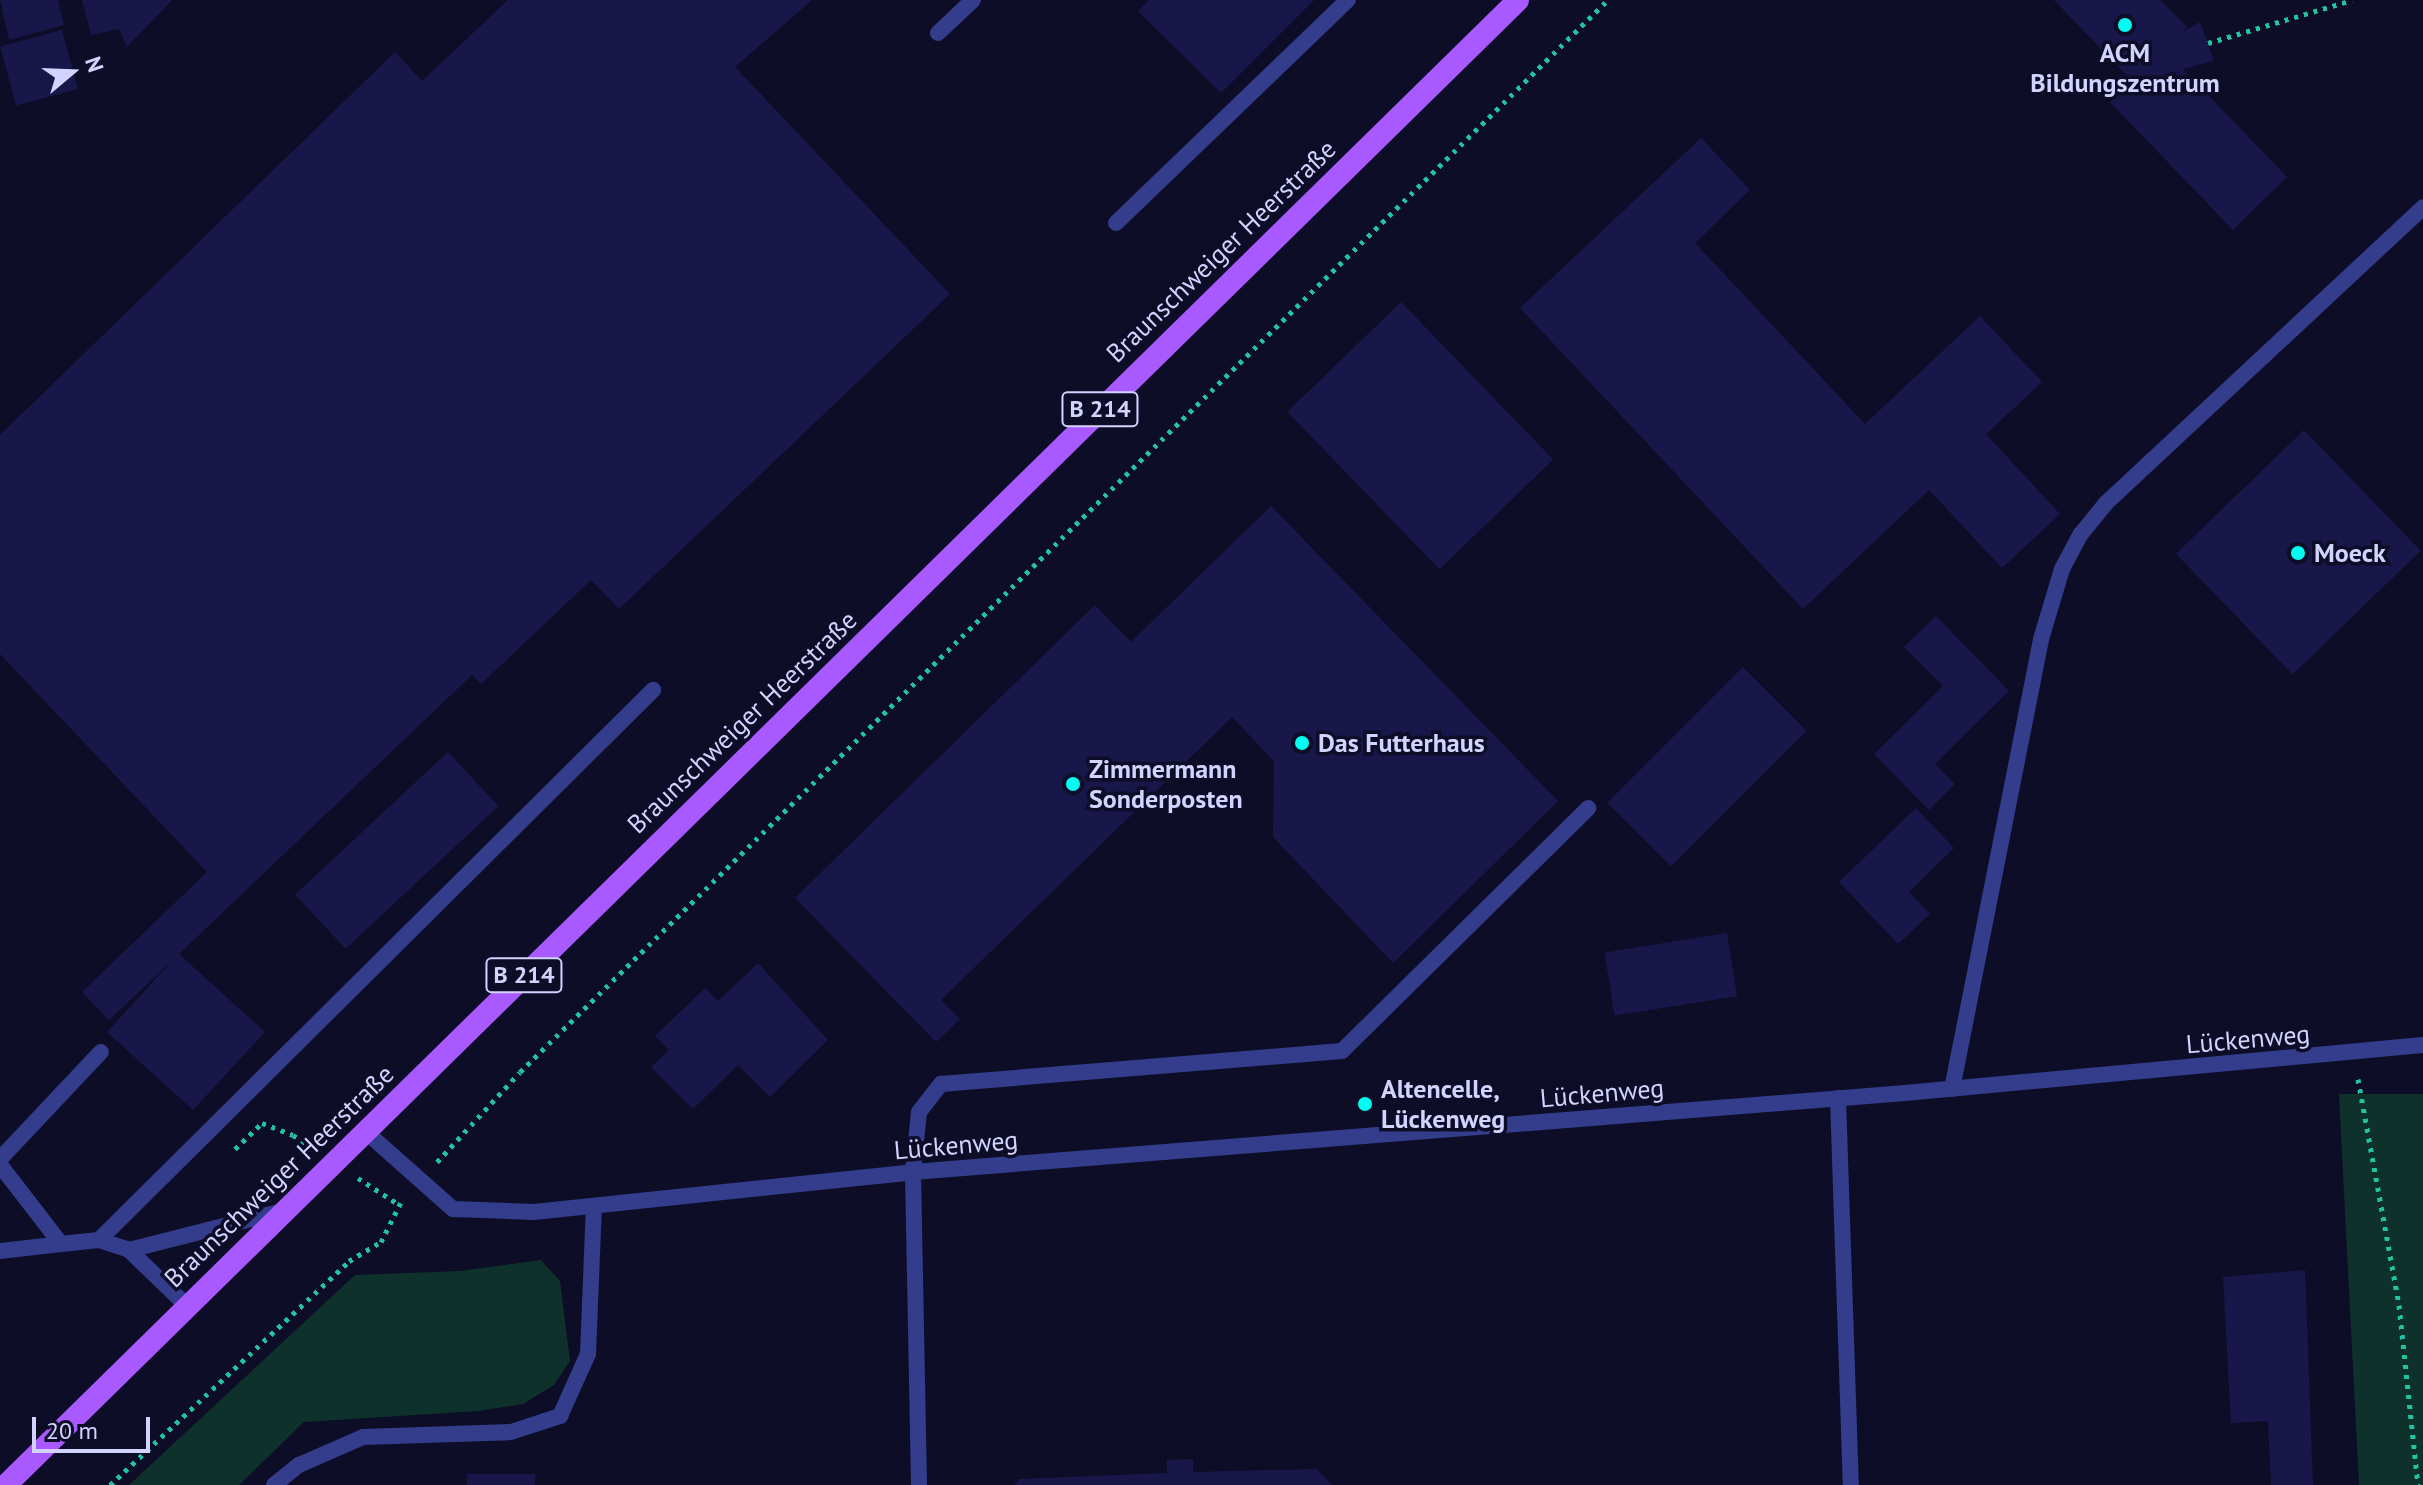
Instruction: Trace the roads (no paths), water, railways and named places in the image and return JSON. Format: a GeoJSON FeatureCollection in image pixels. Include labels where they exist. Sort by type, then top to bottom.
{"type":"FeatureCollection","features":[{"type":"Feature","properties":{"kind":"main road","name":"Braunschweiger Heerstraße"},"geometry":{"type":"LineString","coordinates":[[6,1485],[1518,0]]}},
{"type":"Feature","properties":{"kind":"street"},"geometry":{"type":"LineString","coordinates":[[938,33],[973,0]]}},
{"type":"Feature","properties":{"kind":"street"},"geometry":{"type":"LineString","coordinates":[[1116,223],[1348,0]]}},
{"type":"Feature","properties":{"kind":"street"},"geometry":{"type":"LineString","coordinates":[[1952,1089],[2041,639],[2062,569],[2081,534],[2105,504],[2423,207]]}},
{"type":"Feature","properties":{"kind":"street"},"geometry":{"type":"LineString","coordinates":[[99,1240],[653,690]]}},
{"type":"Feature","properties":{"kind":"street"},"geometry":{"type":"LineString","coordinates":[[919,1485],[913,1172],[919,1112],[941,1084],[1342,1051],[1588,808]]}},
{"type":"Feature","properties":{"kind":"street","name":"Lückenweg"},"geometry":{"type":"LineString","coordinates":[[365,1131],[453,1209],[534,1212],[913,1172],[1952,1089],[2353,1054],[2423,1045]]}},
{"type":"Feature","properties":{"kind":"street"},"geometry":{"type":"LineString","coordinates":[[61,1244],[0,1162],[101,1052]]}},
{"type":"Feature","properties":{"kind":"street"},"geometry":{"type":"LineString","coordinates":[[1838,1098],[1851,1485]]}},
{"type":"Feature","properties":{"kind":"street"},"geometry":{"type":"LineString","coordinates":[[274,1485],[299,1465],[363,1437],[511,1432],[560,1416],[588,1354],[594,1206]]}},
{"type":"Feature","properties":{"kind":"street"},"geometry":{"type":"LineString","coordinates":[[129,1250],[283,1211]]}},
{"type":"Feature","properties":{"kind":"street"},"geometry":{"type":"LineString","coordinates":[[0,1251],[99,1240],[129,1250],[187,1306]]}},
{"type":"Feature","properties":{"kind":"place","name":"ACM Bildungszentrum"},"geometry":{"type":"Point","coordinates":[2125,25]}},
{"type":"Feature","properties":{"kind":"place","name":"Moeck"},"geometry":{"type":"Point","coordinates":[2298,553]}},
{"type":"Feature","properties":{"kind":"place","name":"Das Futterhaus"},"geometry":{"type":"Point","coordinates":[1302,743]}},
{"type":"Feature","properties":{"kind":"place","name":"Zimmermann Sonderposten"},"geometry":{"type":"Point","coordinates":[1073,784]}},
{"type":"Feature","properties":{"kind":"place","name":"Altencelle, Lückenweg"},"geometry":{"type":"Point","coordinates":[1365,1104]}}]}
